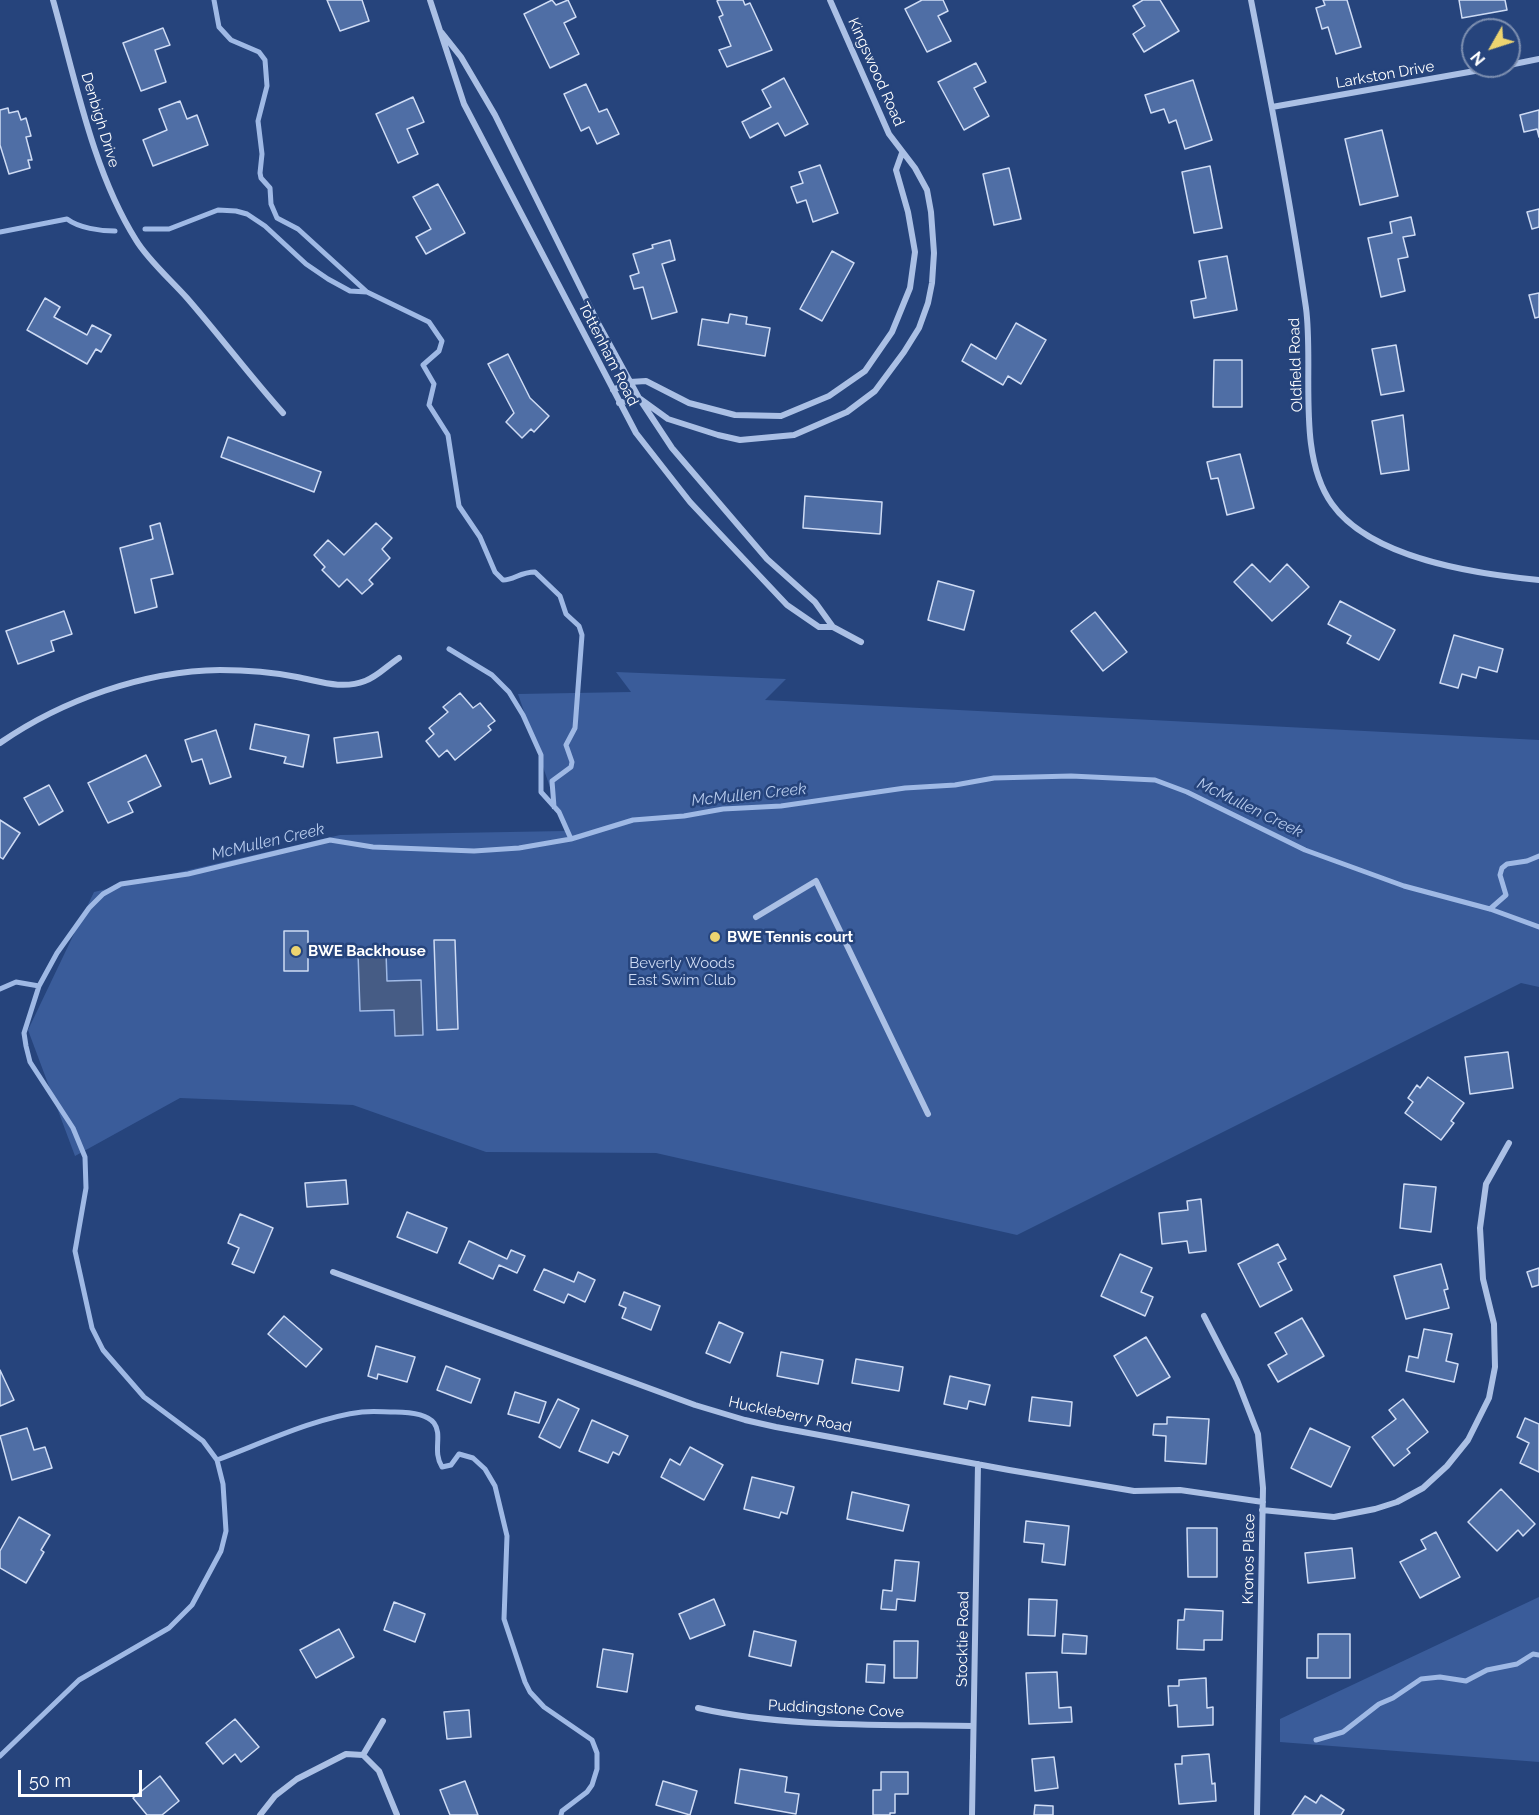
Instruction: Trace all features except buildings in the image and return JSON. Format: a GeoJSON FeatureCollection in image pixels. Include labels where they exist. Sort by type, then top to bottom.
{"type":"FeatureCollection","features":[{"type":"Feature","properties":{"kind":"street","name":"Denbigh Drive"},"geometry":{"type":"LineString","coordinates":[[53,0],[101,167],[119,210],[137,243],[283,413]]}},
{"type":"Feature","properties":{"kind":"street","name":"Tottenham Road"},"geometry":{"type":"LineString","coordinates":[[430,0],[464,104],[636,433],[690,502],[787,605],[819,627],[833,627]]}},
{"type":"Feature","properties":{"kind":"street","name":"Kingswood Road"},"geometry":{"type":"LineString","coordinates":[[639,398],[668,419],[696,430],[740,440],[794,435],[847,412],[875,391],[919,328],[932,283],[934,253],[927,190],[915,168],[889,134],[830,0]]}},
{"type":"Feature","properties":{"kind":"street","name":"Oldfield Road"},"geometry":{"type":"LineString","coordinates":[[1251,0],[1272,107],[1306,313],[1310,425],[1313,461],[1320,483],[1332,504],[1347,522],[1378,542],[1415,556],[1450,565],[1539,580]]}},
{"type":"Feature","properties":{"kind":"street","name":"Tottenham Road"},"geometry":{"type":"LineString","coordinates":[[440,31],[461,57],[495,116],[599,325],[639,398],[672,448],[766,559],[815,602],[833,627],[861,642]]}},
{"type":"Feature","properties":{"kind":"street"},"geometry":{"type":"LineString","coordinates":[[1521,63],[1539,59]]}},
{"type":"Feature","properties":{"kind":"street","name":"Larkston Drive"},"geometry":{"type":"LineString","coordinates":[[1272,107],[1461,73]]}},
{"type":"Feature","properties":{"kind":"street"},"geometry":{"type":"LineString","coordinates":[[613,390],[630,382],[646,381],[689,404],[735,415],[781,416],[829,396],[865,371],[892,332],[910,288],[915,252],[908,212],[896,170],[902,153]]}},
{"type":"Feature","properties":{"kind":"street"},"geometry":{"type":"LineString","coordinates":[[619,403],[639,398]]}},
{"type":"Feature","properties":{"kind":"street"},"geometry":{"type":"LineString","coordinates":[[0,743],[32,723],[75,703],[119,687],[158,677],[209,671],[260,671],[344,685],[365,681],[399,658]]}},
{"type":"Feature","properties":{"kind":"street"},"geometry":{"type":"LineString","coordinates":[[756,917],[816,881],[928,1114]]}},
{"type":"Feature","properties":{"kind":"street"},"geometry":{"type":"LineString","coordinates":[[1262,1510],[1334,1517],[1397,1502],[1423,1488],[1447,1466],[1468,1440],[1489,1398],[1495,1367],[1494,1324],[1483,1278],[1481,1248],[1480,1228],[1485,1185],[1509,1143]]}},
{"type":"Feature","properties":{"kind":"street","name":"Huckleberry Road"},"geometry":{"type":"LineString","coordinates":[[333,1272],[695,1405],[745,1420],[1134,1491],[1180,1490],[1263,1502]]}},
{"type":"Feature","properties":{"kind":"street","name":"Kronos Place"},"geometry":{"type":"LineString","coordinates":[[1204,1316],[1237,1380],[1258,1434],[1263,1476],[1257,1815]]}},
{"type":"Feature","properties":{"kind":"street","name":"Stocktie Road"},"geometry":{"type":"LineString","coordinates":[[972,1815],[978,1464]]}},
{"type":"Feature","properties":{"kind":"street","name":"Puddingstone Cove"},"geometry":{"type":"LineString","coordinates":[[698,1708],[790,1721],[973,1726]]}},
{"type":"Feature","properties":{"kind":"street"},"geometry":{"type":"LineString","coordinates":[[363,1755],[383,1721]]}},
{"type":"Feature","properties":{"kind":"street"},"geometry":{"type":"LineString","coordinates":[[260,1815],[275,1796],[297,1779],[346,1754],[363,1755],[379,1771],[397,1815]]}},
{"type":"Feature","properties":{"kind":"green space","name":"Beverly Woods East Swim Club"},"geometry":{"type":"Polygon","coordinates":[[[616,672],[786,679],[765,700],[1539,740],[1539,987],[1521,983],[1017,1235],[656,1153],[486,1152],[353,1105],[180,1098],[75,1156],[28,1030],[94,892],[340,835],[565,831],[518,694],[631,692],[616,672]]]}},
{"type":"Feature","properties":{"kind":"green space"},"geometry":{"type":"Polygon","coordinates":[[[1539,1597],[1539,1762],[1280,1742],[1280,1719],[1539,1597]]]}},
{"type":"Feature","properties":{"kind":"shaded area"},"geometry":{"type":"Polygon","coordinates":[[[386,952],[387,981],[421,980],[423,1035],[395,1036],[394,1010],[360,1011],[358,953],[386,952]]]}},
{"type":"Feature","properties":{"kind":"waterway"},"geometry":{"type":"LineString","coordinates":[[214,0],[219,27],[231,40],[259,52],[265,60],[267,86],[258,121],[262,154],[260,173],[261,178],[270,188],[271,204],[277,218],[298,229],[367,292],[429,322],[442,341],[439,351],[423,365],[434,384],[429,405],[448,435],[459,506],[480,537],[495,572],[503,580],[535,572],[560,596],[566,614],[579,626],[582,635],[575,728],[566,745],[572,762],[571,767],[552,781],[554,807]]}},
{"type":"Feature","properties":{"kind":"waterway"},"geometry":{"type":"LineString","coordinates":[[145,229],[169,229],[218,210],[247,214],[265,226],[306,264],[328,279],[350,291],[367,292]]}},
{"type":"Feature","properties":{"kind":"waterway"},"geometry":{"type":"LineString","coordinates":[[0,232],[67,219],[77,225],[115,231]]}},
{"type":"Feature","properties":{"kind":"waterway"},"geometry":{"type":"LineString","coordinates":[[449,649],[492,675],[509,692],[523,715],[541,755],[541,792],[559,812],[571,839]]}},
{"type":"Feature","properties":{"kind":"waterway","name":"McMullen Creek"},"geometry":{"type":"LineString","coordinates":[[0,1756],[79,1680],[169,1628],[192,1605],[221,1551],[226,1531],[223,1484],[217,1460],[203,1441],[144,1397],[103,1350],[92,1328],[75,1251],[86,1188],[85,1157],[73,1128],[30,1062],[26,1046],[24,1033],[39,986],[57,953],[89,908],[103,894],[121,884],[188,874],[330,840],[373,847],[474,851],[519,848],[571,839],[633,820],[684,816],[723,809],[781,806],[905,788],[955,785],[994,778],[1071,776],[1155,780],[1187,792],[1305,850],[1404,886],[1490,909],[1539,927]]}},
{"type":"Feature","properties":{"kind":"waterway"},"geometry":{"type":"LineString","coordinates":[[1490,909],[1506,895],[1500,875],[1502,868],[1507,864],[1527,861],[1539,856]]}},
{"type":"Feature","properties":{"kind":"waterway"},"geometry":{"type":"LineString","coordinates":[[0,989],[16,982],[39,986]]}},
{"type":"Feature","properties":{"kind":"waterway"},"geometry":{"type":"LineString","coordinates":[[217,1460],[326,1419],[362,1412],[400,1412],[421,1415],[434,1423],[438,1433],[438,1455],[442,1467],[451,1465],[459,1454],[473,1458],[485,1469],[495,1486],[507,1536],[504,1619],[525,1682],[530,1692],[544,1707],[592,1740],[597,1753],[597,1769],[592,1785],[587,1792],[562,1811],[561,1815]]}},
{"type":"Feature","properties":{"kind":"waterway"},"geometry":{"type":"LineString","coordinates":[[1316,1740],[1343,1732],[1379,1704],[1393,1698],[1421,1679],[1440,1677],[1466,1681],[1487,1670],[1517,1664],[1533,1654],[1539,1655]]}},
{"type":"Feature","properties":{"kind":"place","name":"BWE Tennis court"},"geometry":{"type":"Point","coordinates":[715,937]}},
{"type":"Feature","properties":{"kind":"place","name":"BWE Backhouse"},"geometry":{"type":"Point","coordinates":[296,951]}}]}
